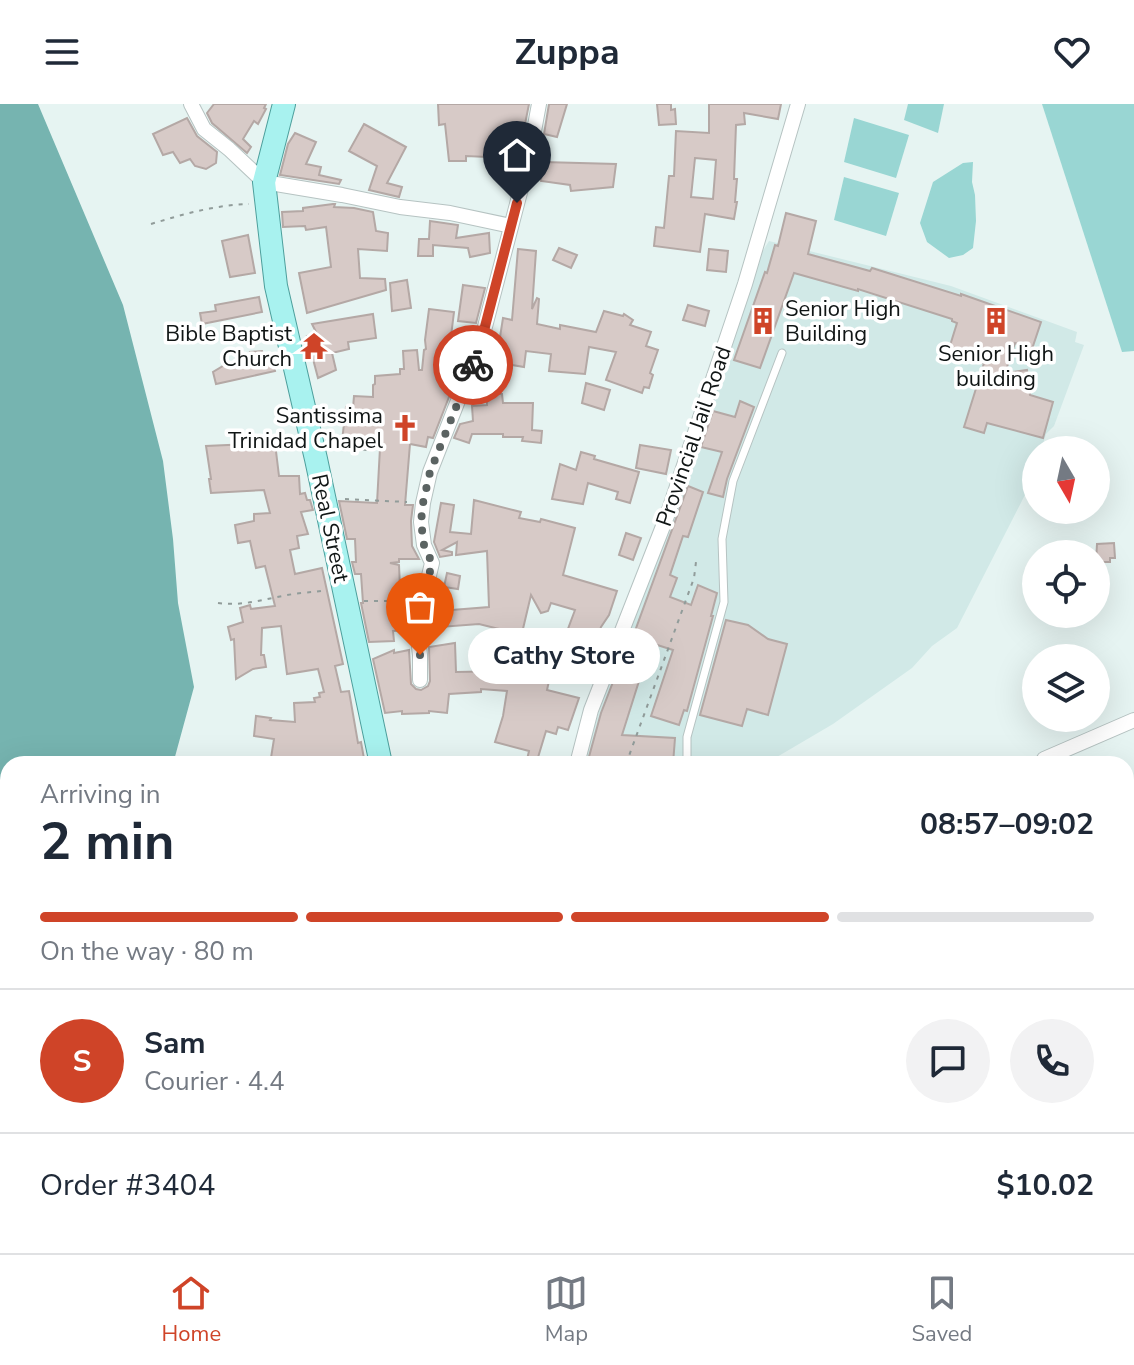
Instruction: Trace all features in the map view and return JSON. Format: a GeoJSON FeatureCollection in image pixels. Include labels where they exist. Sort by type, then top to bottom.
{"type":"FeatureCollection","features":[{"type":"Feature","properties":{"kind":"main road","name":"Real Street"},"geometry":{"type":"LineString","coordinates":[[284,104],[265,192],[276,286],[379,756]]}},
{"type":"Feature","properties":{"kind":"street"},"geometry":{"type":"LineString","coordinates":[[191,104],[204,129],[229,149],[265,192],[450,213],[511,226]]}},
{"type":"Feature","properties":{"kind":"street"},"geometry":{"type":"LineString","coordinates":[[420,680],[415,612],[432,563],[424,545],[421,522],[423,503],[430,472],[481,342],[529,158],[539,104]]}},
{"type":"Feature","properties":{"kind":"street","name":"Provincial Jail Road"},"geometry":{"type":"LineString","coordinates":[[579,756],[591,710],[672,501],[745,284],[798,104]]}},
{"type":"Feature","properties":{"kind":"street"},"geometry":{"type":"LineString","coordinates":[[1051,756],[1134,720]]}},
{"type":"Feature","properties":{"kind":"lane"},"geometry":{"type":"LineString","coordinates":[[687,756],[687,737],[724,602],[722,539],[733,481],[782,353]]}},
{"type":"Feature","properties":{"kind":"path"},"geometry":{"type":"LineString","coordinates":[[151,224],[193,211],[214,209],[265,192]]}},
{"type":"Feature","properties":{"kind":"path"},"geometry":{"type":"LineString","coordinates":[[312,443],[367,450]]}},
{"type":"Feature","properties":{"kind":"path"},"geometry":{"type":"LineString","coordinates":[[324,498],[423,503]]}},
{"type":"Feature","properties":{"kind":"path"},"geometry":{"type":"LineString","coordinates":[[629,756],[690,590],[696,562]]}},
{"type":"Feature","properties":{"kind":"path"},"geometry":{"type":"LineString","coordinates":[[218,603],[256,602],[301,593],[345,595],[363,601],[419,601]]}},
{"type":"Feature","properties":{"kind":"shaded area"},"geometry":{"type":"Polygon","coordinates":[[[0,104],[38,104],[123,305],[163,461],[178,603],[194,687],[175,756],[0,756],[0,104]]]}},
{"type":"Feature","properties":{"kind":"shaded area"},"geometry":{"type":"Polygon","coordinates":[[[908,104],[944,104],[938,133],[904,120],[908,104]]]}},
{"type":"Feature","properties":{"kind":"shaded area"},"geometry":{"type":"Polygon","coordinates":[[[1042,104],[1134,104],[1134,351],[1122,352],[1042,104]]]}},
{"type":"Feature","properties":{"kind":"shaded area"},"geometry":{"type":"Polygon","coordinates":[[[854,118],[909,135],[896,178],[844,162],[854,118]]]}},
{"type":"Feature","properties":{"kind":"shaded area"},"geometry":{"type":"Polygon","coordinates":[[[973,162],[976,221],[973,248],[963,255],[949,258],[927,242],[920,223],[933,182],[963,163],[973,162]]]}},
{"type":"Feature","properties":{"kind":"shaded area"},"geometry":{"type":"Polygon","coordinates":[[[844,177],[899,193],[886,236],[834,220],[844,177]]]}},
{"type":"Feature","properties":{"kind":"shaded area"},"geometry":{"type":"Polygon","coordinates":[[[769,241],[951,286],[1077,332],[1075,342],[1084,345],[1054,426],[1045,436],[1022,436],[1022,501],[957,628],[932,646],[912,668],[833,724],[779,756],[585,756],[759,257],[769,241]]]}},
{"type":"Feature","properties":{"kind":"building"},"geometry":{"type":"Polygon","coordinates":[[[214,104],[266,104],[258,124],[254,121],[243,139],[251,147],[247,153],[212,123],[207,113],[214,104]]]}},
{"type":"Feature","properties":{"kind":"building"},"geometry":{"type":"Polygon","coordinates":[[[438,104],[529,104],[517,164],[510,164],[511,158],[466,156],[466,161],[449,161],[445,124],[439,125],[438,104]]]}},
{"type":"Feature","properties":{"kind":"building"},"geometry":{"type":"Polygon","coordinates":[[[549,104],[567,104],[557,137],[544,134],[549,104]]]}},
{"type":"Feature","properties":{"kind":"building"},"geometry":{"type":"Polygon","coordinates":[[[657,104],[671,104],[671,110],[675,109],[676,124],[659,125],[657,104]]]}},
{"type":"Feature","properties":{"kind":"building"},"geometry":{"type":"Polygon","coordinates":[[[709,104],[781,104],[778,119],[744,113],[745,124],[736,125],[734,179],[737,179],[737,202],[734,219],[705,214],[700,252],[654,246],[656,227],[664,228],[669,176],[674,176],[676,131],[709,133],[709,104]],[[695,158],[691,197],[713,199],[716,160],[695,158]]]}},
{"type":"Feature","properties":{"kind":"building"},"geometry":{"type":"Polygon","coordinates":[[[187,118],[197,136],[217,152],[216,163],[206,169],[195,166],[190,159],[180,163],[173,152],[163,155],[153,134],[187,118]]]}},
{"type":"Feature","properties":{"kind":"building"},"geometry":{"type":"Polygon","coordinates":[[[364,124],[406,147],[387,183],[402,187],[399,197],[369,190],[377,166],[349,151],[364,124]]]}},
{"type":"Feature","properties":{"kind":"building"},"geometry":{"type":"Polygon","coordinates":[[[295,133],[316,142],[306,164],[321,167],[319,175],[341,180],[339,184],[280,175],[288,144],[295,133]]]}},
{"type":"Feature","properties":{"kind":"building"},"geometry":{"type":"Polygon","coordinates":[[[543,162],[616,164],[613,187],[571,191],[570,185],[541,181],[543,162]]]}},
{"type":"Feature","properties":{"kind":"building"},"geometry":{"type":"Polygon","coordinates":[[[335,204],[334,207],[373,212],[376,231],[388,233],[387,251],[358,249],[360,278],[385,279],[386,290],[307,313],[299,273],[331,267],[326,227],[306,230],[305,226],[283,227],[282,212],[335,204]]]}},
{"type":"Feature","properties":{"kind":"building"},"geometry":{"type":"Polygon","coordinates":[[[786,213],[816,221],[808,254],[870,271],[872,268],[1041,322],[1032,349],[1015,343],[1005,373],[1027,370],[1030,395],[1053,402],[1044,436],[987,423],[984,433],[964,427],[984,363],[948,352],[957,323],[952,319],[858,289],[794,273],[760,368],[734,360],[775,245],[778,246],[786,213]]]}},
{"type":"Feature","properties":{"kind":"building"},"geometry":{"type":"Polygon","coordinates":[[[430,221],[458,225],[456,238],[489,233],[490,253],[470,257],[468,248],[433,245],[433,256],[418,256],[419,239],[429,239],[430,221]]]}},
{"type":"Feature","properties":{"kind":"building"},"geometry":{"type":"Polygon","coordinates":[[[248,235],[255,273],[230,277],[222,241],[248,235]]]}},
{"type":"Feature","properties":{"kind":"building"},"geometry":{"type":"Polygon","coordinates":[[[559,248],[577,255],[571,268],[553,260],[559,248]]]}},
{"type":"Feature","properties":{"kind":"building"},"geometry":{"type":"Polygon","coordinates":[[[518,249],[536,251],[532,309],[539,299],[537,324],[596,332],[604,311],[624,314],[633,320],[630,325],[651,332],[646,346],[658,350],[650,373],[653,375],[649,388],[644,387],[642,393],[606,380],[616,352],[589,347],[585,374],[549,371],[551,354],[526,351],[524,367],[501,366],[497,394],[502,394],[503,403],[533,403],[532,430],[542,431],[541,443],[522,441],[523,437],[503,437],[503,434],[472,434],[469,443],[454,438],[460,424],[473,421],[472,406],[487,405],[486,379],[483,378],[488,351],[498,350],[503,318],[512,320],[518,249]]]}},
{"type":"Feature","properties":{"kind":"building"},"geometry":{"type":"Polygon","coordinates":[[[709,249],[728,251],[726,272],[707,270],[709,249]]]}},
{"type":"Feature","properties":{"kind":"building"},"geometry":{"type":"Polygon","coordinates":[[[407,280],[411,308],[392,311],[390,283],[407,280]]]}},
{"type":"Feature","properties":{"kind":"building"},"geometry":{"type":"Polygon","coordinates":[[[463,285],[485,288],[476,323],[458,321],[463,285]]]}},
{"type":"Feature","properties":{"kind":"building"},"geometry":{"type":"Polygon","coordinates":[[[259,297],[262,312],[202,324],[200,313],[216,311],[215,305],[259,297]]]}},
{"type":"Feature","properties":{"kind":"building"},"geometry":{"type":"Polygon","coordinates":[[[688,305],[709,311],[705,326],[683,320],[688,305]]]}},
{"type":"Feature","properties":{"kind":"building"},"geometry":{"type":"Polygon","coordinates":[[[429,309],[454,312],[450,344],[468,348],[433,438],[428,437],[426,447],[410,444],[405,505],[413,505],[412,546],[419,559],[399,559],[399,562],[390,563],[399,565],[400,587],[413,587],[406,609],[407,630],[393,631],[394,641],[369,642],[361,603],[361,574],[355,574],[352,562],[356,562],[355,539],[347,539],[339,501],[377,503],[380,448],[342,441],[346,407],[353,408],[354,396],[373,397],[375,376],[400,374],[400,369],[404,369],[403,351],[417,350],[419,370],[422,370],[429,309]]]}},
{"type":"Feature","properties":{"kind":"building"},"geometry":{"type":"Polygon","coordinates":[[[373,314],[376,338],[348,342],[349,349],[332,353],[336,370],[318,378],[307,336],[317,334],[312,324],[373,314]]]}},
{"type":"Feature","properties":{"kind":"building"},"geometry":{"type":"Polygon","coordinates":[[[262,351],[264,359],[272,357],[275,371],[216,384],[213,372],[228,363],[251,358],[250,352],[262,351]]]}},
{"type":"Feature","properties":{"kind":"building"},"geometry":{"type":"Polygon","coordinates":[[[586,383],[610,390],[604,410],[582,403],[586,383]]]}},
{"type":"Feature","properties":{"kind":"building"},"geometry":{"type":"Polygon","coordinates":[[[740,401],[754,407],[723,497],[708,493],[722,452],[701,447],[713,411],[735,417],[740,401]]]}},
{"type":"Feature","properties":{"kind":"building"},"geometry":{"type":"Polygon","coordinates":[[[275,443],[279,476],[299,476],[300,494],[305,493],[313,510],[301,512],[308,534],[297,536],[299,548],[290,550],[295,574],[322,568],[343,664],[335,666],[341,692],[349,691],[358,743],[361,742],[364,756],[271,756],[274,739],[254,736],[256,716],[295,722],[294,703],[315,702],[314,698],[324,692],[318,669],[287,674],[281,626],[262,628],[261,655],[264,655],[266,667],[253,669],[236,679],[234,639],[231,640],[228,627],[243,622],[240,608],[250,605],[251,609],[275,606],[265,566],[256,568],[250,541],[238,543],[235,525],[254,521],[254,514],[270,513],[264,490],[211,493],[206,446],[275,443]]]}},
{"type":"Feature","properties":{"kind":"building"},"geometry":{"type":"Polygon","coordinates":[[[640,445],[671,450],[666,474],[636,468],[640,445]]]}},
{"type":"Feature","properties":{"kind":"building"},"geometry":{"type":"Polygon","coordinates":[[[581,452],[639,472],[630,503],[616,499],[618,492],[588,483],[583,504],[552,499],[560,464],[576,470],[581,452]]]}},
{"type":"Feature","properties":{"kind":"building"},"geometry":{"type":"Polygon","coordinates":[[[688,486],[703,492],[688,537],[683,536],[670,575],[677,578],[670,597],[691,605],[698,585],[717,593],[687,711],[684,710],[679,725],[651,716],[673,650],[651,643],[622,735],[675,738],[674,756],[589,756],[601,713],[628,650],[688,486]]]}},
{"type":"Feature","properties":{"kind":"building"},"geometry":{"type":"Polygon","coordinates":[[[474,500],[521,512],[519,518],[540,522],[541,519],[575,528],[563,575],[617,591],[609,615],[588,656],[580,653],[577,660],[559,653],[575,610],[551,603],[548,611],[541,613],[531,595],[522,633],[527,635],[524,646],[504,640],[507,631],[479,624],[427,628],[425,614],[429,606],[429,610],[439,611],[489,607],[487,551],[456,555],[457,542],[442,550],[452,552],[452,555],[440,557],[434,542],[441,503],[454,505],[450,532],[471,534],[474,500]]]}},
{"type":"Feature","properties":{"kind":"building"},"geometry":{"type":"Polygon","coordinates":[[[626,533],[641,538],[633,560],[619,555],[626,533]]]}},
{"type":"Feature","properties":{"kind":"building"},"geometry":{"type":"Polygon","coordinates":[[[1110,543],[1114,543],[1115,558],[1110,558],[1110,543]]]}},
{"type":"Feature","properties":{"kind":"building"},"geometry":{"type":"Polygon","coordinates":[[[447,573],[460,576],[458,589],[444,587],[447,573]]]}},
{"type":"Feature","properties":{"kind":"building"},"geometry":{"type":"Polygon","coordinates":[[[726,620],[748,625],[768,639],[787,644],[768,715],[747,709],[742,726],[700,715],[726,620]]]}},
{"type":"Feature","properties":{"kind":"building"},"geometry":{"type":"Polygon","coordinates":[[[455,643],[456,672],[510,671],[520,646],[554,658],[547,690],[579,698],[568,730],[558,727],[556,734],[546,731],[538,756],[528,756],[529,751],[495,742],[507,691],[481,689],[481,692],[449,694],[447,713],[385,713],[373,659],[394,650],[394,653],[409,650],[411,684],[421,690],[430,681],[429,647],[455,643]]]}},
{"type":"Feature","properties":{"kind":"way so far"},"geometry":{"type":"LineString","coordinates":[[420,655],[415,612],[432,563],[424,545],[421,522],[423,503],[430,472],[473,365]]}},
{"type":"Feature","properties":{"kind":"place","name":"Senior High Building"},"geometry":{"type":"Point","coordinates":[763,321]}},
{"type":"Feature","properties":{"kind":"place","name":"Senior High building"},"geometry":{"type":"Point","coordinates":[996,321]}},
{"type":"Feature","properties":{"kind":"place","name":"Bible Baptist Church"},"geometry":{"type":"Point","coordinates":[314,346]}},
{"type":"Feature","properties":{"kind":"place","name":"Santissima Trinidad Chapel"},"geometry":{"type":"Point","coordinates":[405,428]}},
{"type":"Feature","properties":{"kind":"place","name":"Cathy Store"},"geometry":{"type":"Point","coordinates":[420,655]}},
{"type":"Feature","properties":{"kind":"route"},"geometry":{"type":"LineString","coordinates":[[473,365],[517,203]]}}]}
